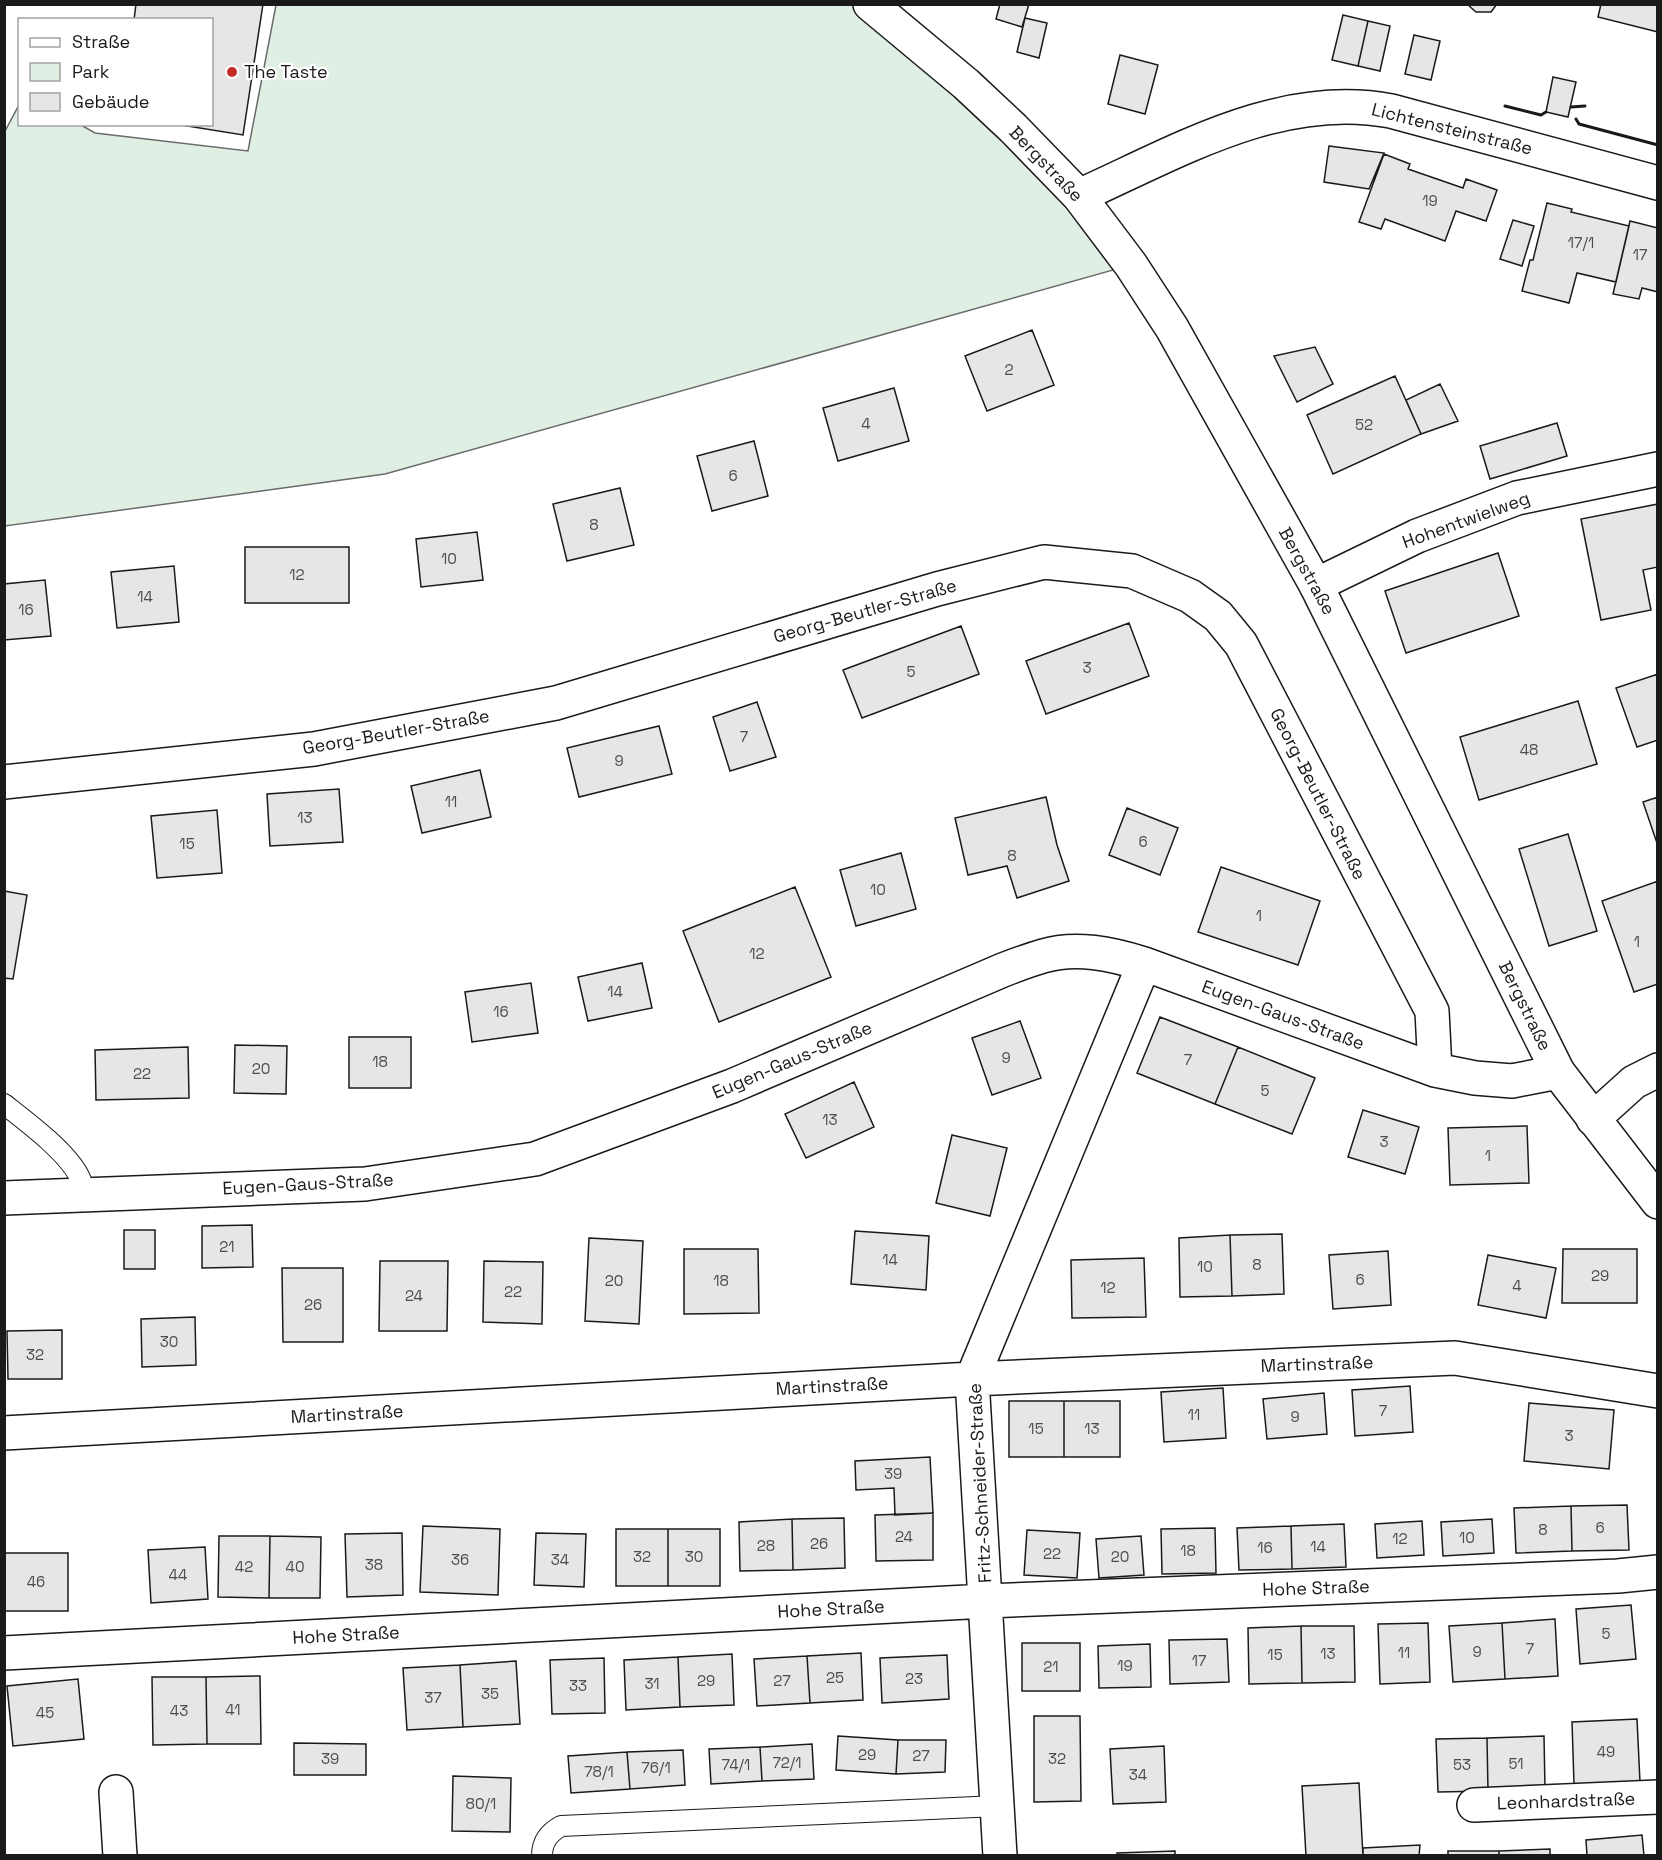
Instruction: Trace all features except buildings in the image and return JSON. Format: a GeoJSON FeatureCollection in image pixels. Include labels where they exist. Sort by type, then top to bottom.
{"type":"FeatureCollection","features":[{"type":"Feature","properties":{"kind":"street","name":"Bergstraße"},"geometry":{"type":"LineString","coordinates":[[870,4],[966,84],[1013,128],[1079,196],[1131,265],[1172,328],[1316,585],[1557,1072],[1658,1202]]}},
{"type":"Feature","properties":{"kind":"street","name":"Lichtensteinstraße"},"geometry":{"type":"LineString","coordinates":[[1079,196],[1198,142],[1244,125],[1285,113],[1323,107],[1368,107],[1391,111],[1658,183]]}},
{"type":"Feature","properties":{"kind":"street","name":"Hohentwielweg"},"geometry":{"type":"LineString","coordinates":[[1316,585],[1417,536],[1517,498],[1658,469]]}},
{"type":"Feature","properties":{"kind":"street","name":"Georg-Beutler-Straße"},"geometry":{"type":"LineString","coordinates":[[4,782],[314,749],[556,703],[937,589],[1044,562],[1132,571],[1190,596],[1218,616],[1240,644],[1431,1011],[1435,1070]]}},
{"type":"Feature","properties":{"kind":"street","name":"Eugen-Gaus-Straße"},"geometry":{"type":"LineString","coordinates":[[4,1198],[365,1184],[535,1159],[732,1086],[1003,970],[1045,955],[1088,951],[1116,955],[1144,964],[1435,1070],[1475,1078],[1512,1081],[1557,1072]]}},
{"type":"Feature","properties":{"kind":"street","name":"Fritz-Schneider-Straße"},"geometry":{"type":"LineString","coordinates":[[1000,1856],[972,1378],[1144,964]]}},
{"type":"Feature","properties":{"kind":"street"},"geometry":{"type":"LineString","coordinates":[[1593,1119],[1634,1082],[1658,1070]]}},
{"type":"Feature","properties":{"kind":"street","name":"Martinstraße"},"geometry":{"type":"LineString","coordinates":[[4,1433],[972,1378],[1455,1358],[1658,1390]]}},
{"type":"Feature","properties":{"kind":"street","name":"Hohe Straße"},"geometry":{"type":"LineString","coordinates":[[4,1653],[986,1601],[1618,1576],[1658,1572]]}},
{"type":"Feature","properties":{"kind":"street"},"geometry":{"type":"LineString","coordinates":[[116,1792],[120,1856]]}},
{"type":"Feature","properties":{"kind":"street","name":"Leonhardstraße"},"geometry":{"type":"LineString","coordinates":[[1474,1805],[1658,1797]]}},
{"type":"Feature","properties":{"kind":"lane"},"geometry":{"type":"LineString","coordinates":[[4,1104],[63,1156],[79,1175],[86,1194]]}},
{"type":"Feature","properties":{"kind":"lane"},"geometry":{"type":"LineString","coordinates":[[542,1856],[544,1840],[551,1831],[561,1826],[997,1806]]}},
{"type":"Feature","properties":{"kind":"green space"},"geometry":{"type":"Polygon","coordinates":[[[276,5],[869,5],[1131,265],[385,474],[5,526],[4,133],[18,107],[18,126],[83,126],[95,133],[248,151],[276,5]]]}},
{"type":"Feature","properties":{"kind":"wall"},"geometry":{"type":"LineString","coordinates":[[1505,106],[1541,115],[1546,112]]}},
{"type":"Feature","properties":{"kind":"wall"},"geometry":{"type":"LineString","coordinates":[[1571,107],[1585,106]]}},
{"type":"Feature","properties":{"kind":"wall"},"geometry":{"type":"LineString","coordinates":[[1576,119],[1579,124],[1658,145]]}},
{"type":"Feature","properties":{"kind":"place","name":"The Taste"},"geometry":{"type":"Point","coordinates":[232,72]}}]}
